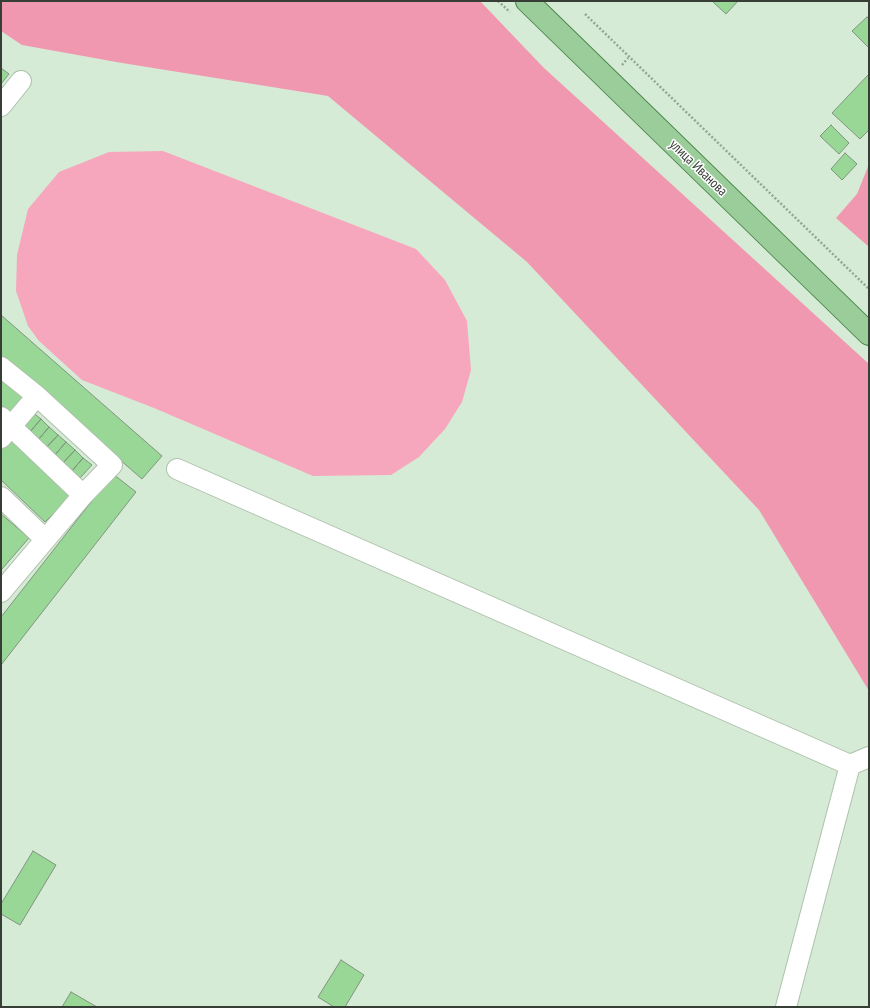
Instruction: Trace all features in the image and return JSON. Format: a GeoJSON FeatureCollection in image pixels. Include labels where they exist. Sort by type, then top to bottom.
{"type":"FeatureCollection","features":[{"type":"Feature","properties":{"kind":"main road","name":"улица Иванова"},"geometry":{"type":"LineString","coordinates":[[527,1],[869,334]]}},
{"type":"Feature","properties":{"kind":"lane"},"geometry":{"type":"LineString","coordinates":[[1,106],[21,81]]}},
{"type":"Feature","properties":{"kind":"lane"},"geometry":{"type":"LineString","coordinates":[[1,367],[37,396],[112,465],[83,495],[3,585]]}},
{"type":"Feature","properties":{"kind":"lane"},"geometry":{"type":"LineString","coordinates":[[37,396],[4,427],[83,495]]}},
{"type":"Feature","properties":{"kind":"lane"},"geometry":{"type":"LineString","coordinates":[[177,469],[850,765],[869,757]]}},
{"type":"Feature","properties":{"kind":"lane"},"geometry":{"type":"LineString","coordinates":[[1,497],[45,539]]}},
{"type":"Feature","properties":{"kind":"lane"},"geometry":{"type":"LineString","coordinates":[[786,1007],[850,765]]}},
{"type":"Feature","properties":{"kind":"path"},"geometry":{"type":"LineString","coordinates":[[585,14],[869,289]]}},
{"type":"Feature","properties":{"kind":"shaded area"},"geometry":{"type":"Polygon","coordinates":[[[1,1],[480,1],[544,68],[869,364],[869,691],[759,510],[527,262],[328,96],[122,63],[22,45],[1,31],[1,1]]]}},
{"type":"Feature","properties":{"kind":"shaded area"},"geometry":{"type":"Polygon","coordinates":[[[163,151],[416,249],[445,280],[467,321],[471,370],[462,402],[445,429],[419,457],[391,475],[313,476],[154,408],[82,380],[39,341],[28,326],[16,291],[17,255],[28,209],[59,172],[109,152],[163,151]]]}},
{"type":"Feature","properties":{"kind":"shaded area"},"geometry":{"type":"Polygon","coordinates":[[[869,164],[869,247],[836,218],[857,194],[869,164]]]}},
{"type":"Feature","properties":{"kind":"building"},"geometry":{"type":"Polygon","coordinates":[[[712,1],[738,1],[726,14],[712,1]]]}},
{"type":"Feature","properties":{"kind":"building"},"geometry":{"type":"Polygon","coordinates":[[[867,17],[869,19],[869,48],[852,31],[867,17]]]}},
{"type":"Feature","properties":{"kind":"building"},"geometry":{"type":"Polygon","coordinates":[[[1,68],[9,74],[1,84],[1,68]]]}},
{"type":"Feature","properties":{"kind":"building"},"geometry":{"type":"Polygon","coordinates":[[[869,74],[869,130],[860,139],[832,113],[869,74]]]}},
{"type":"Feature","properties":{"kind":"building"},"geometry":{"type":"Polygon","coordinates":[[[831,125],[849,143],[839,154],[820,136],[831,125]]]}},
{"type":"Feature","properties":{"kind":"building"},"geometry":{"type":"Polygon","coordinates":[[[845,153],[857,164],[842,180],[831,169],[845,153]]]}},
{"type":"Feature","properties":{"kind":"building"},"geometry":{"type":"Polygon","coordinates":[[[1,315],[162,456],[142,479],[1,356],[1,315]]]}},
{"type":"Feature","properties":{"kind":"building"},"geometry":{"type":"Polygon","coordinates":[[[1,372],[26,395],[11,414],[1,405],[1,372]]]}},
{"type":"Feature","properties":{"kind":"building"},"geometry":{"type":"Polygon","coordinates":[[[32,412],[41,419],[29,433],[21,425],[32,412]]]}},
{"type":"Feature","properties":{"kind":"building"},"geometry":{"type":"Polygon","coordinates":[[[41,419],[49,427],[38,440],[29,433],[41,419]]]}},
{"type":"Feature","properties":{"kind":"building"},"geometry":{"type":"Polygon","coordinates":[[[49,427],[58,435],[46,448],[38,440],[49,427]]]}},
{"type":"Feature","properties":{"kind":"building"},"geometry":{"type":"Polygon","coordinates":[[[58,435],[66,442],[54,456],[46,448],[58,435]]]}},
{"type":"Feature","properties":{"kind":"building"},"geometry":{"type":"Polygon","coordinates":[[[11,436],[72,495],[45,522],[1,480],[1,447],[11,436]]]}},
{"type":"Feature","properties":{"kind":"building"},"geometry":{"type":"Polygon","coordinates":[[[66,442],[75,450],[63,463],[54,456],[66,442]]]}},
{"type":"Feature","properties":{"kind":"building"},"geometry":{"type":"Polygon","coordinates":[[[75,450],[83,458],[72,471],[63,463],[75,450]]]}},
{"type":"Feature","properties":{"kind":"building"},"geometry":{"type":"Polygon","coordinates":[[[83,458],[92,465],[80,478],[72,471],[83,458]]]}},
{"type":"Feature","properties":{"kind":"building"},"geometry":{"type":"Polygon","coordinates":[[[113,474],[136,492],[1,665],[1,617],[113,474]]]}},
{"type":"Feature","properties":{"kind":"building"},"geometry":{"type":"Polygon","coordinates":[[[1,514],[29,538],[2,569],[1,568],[1,514]]]}},
{"type":"Feature","properties":{"kind":"building"},"geometry":{"type":"Polygon","coordinates":[[[33,851],[56,865],[20,925],[1,914],[1,904],[33,851]]]}},
{"type":"Feature","properties":{"kind":"building"},"geometry":{"type":"Polygon","coordinates":[[[341,960],[364,975],[345,1007],[334,1007],[318,997],[341,960]]]}},
{"type":"Feature","properties":{"kind":"building"},"geometry":{"type":"Polygon","coordinates":[[[71,992],[97,1007],[62,1007],[71,992]]]}}]}
